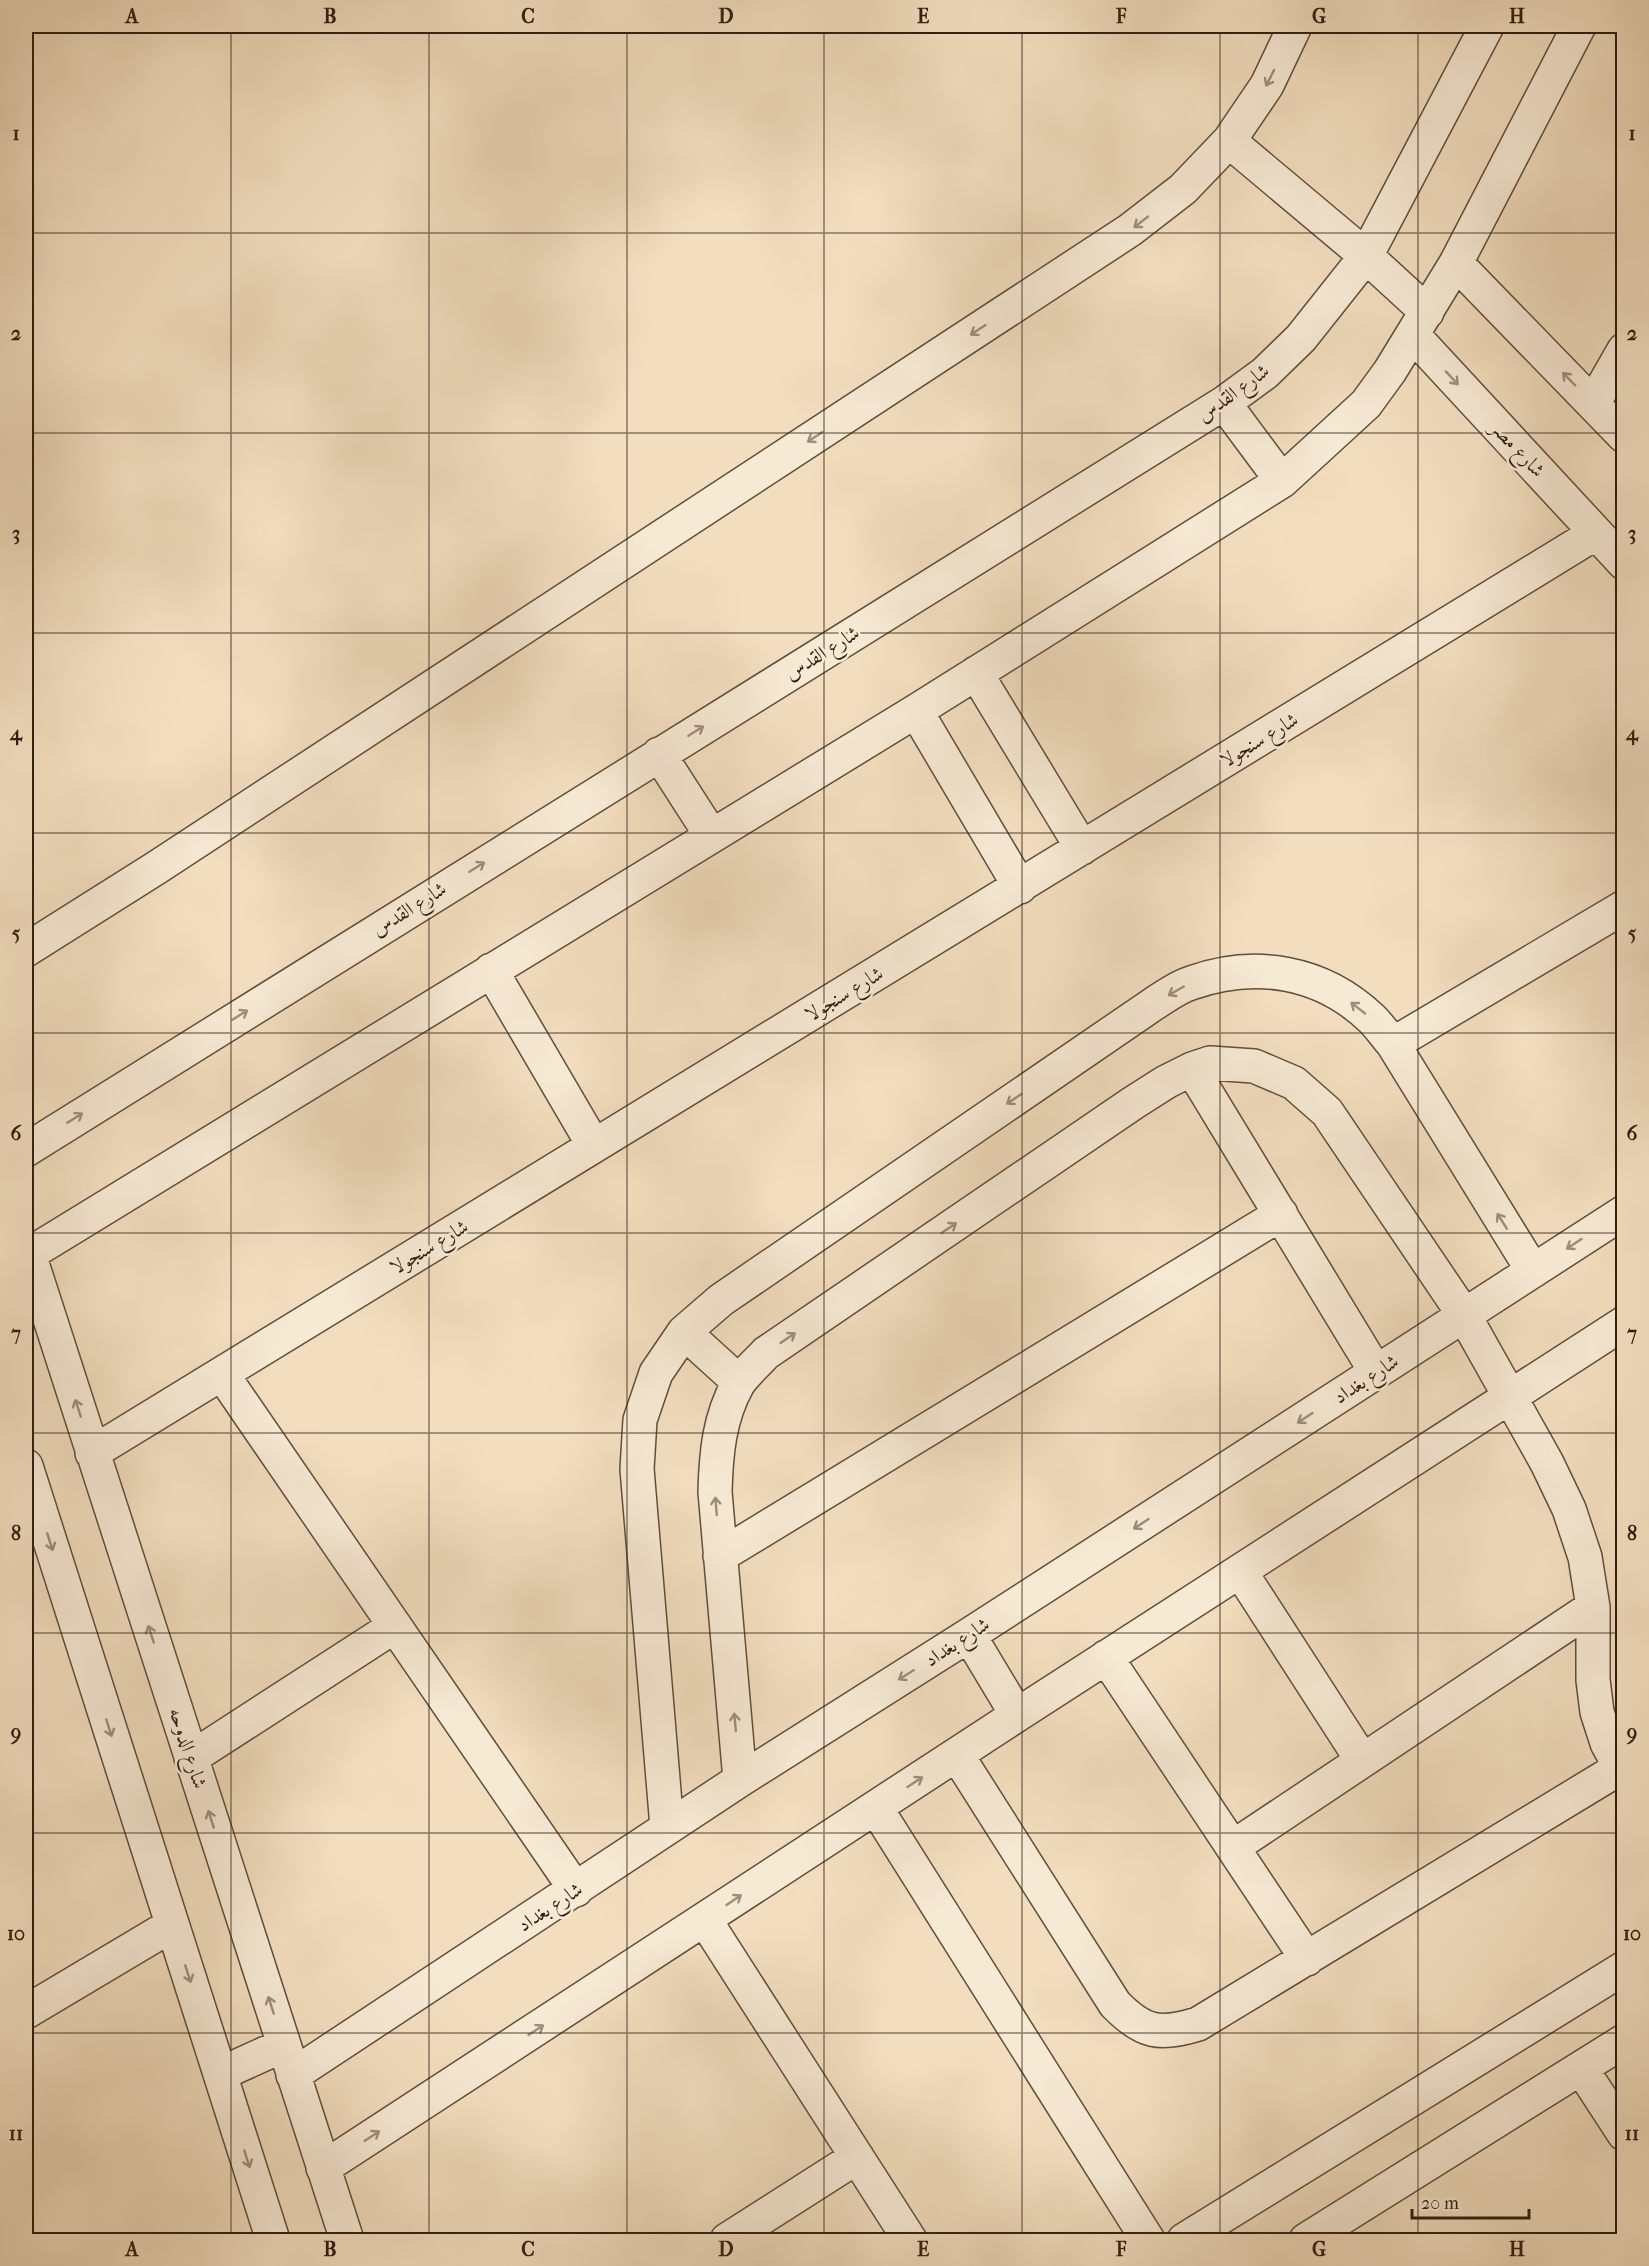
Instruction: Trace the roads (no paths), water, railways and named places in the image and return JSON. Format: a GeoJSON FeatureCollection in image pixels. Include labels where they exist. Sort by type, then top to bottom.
{"type":"FeatureCollection","features":[{"type":"Feature","properties":{"kind":"street"},"geometry":{"type":"LineString","coordinates":[[26,950],[156,868],[1130,230],[1183,189],[1229,141],[1267,85],[1295,26]]}},
{"type":"Feature","properties":{"kind":"street","name":"شارع القدس"},"geometry":{"type":"LineString","coordinates":[[26,1149],[1224,403],[1265,373],[1301,338],[1366,256],[1487,26]]}},
{"type":"Feature","properties":{"kind":"street"},"geometry":{"type":"LineString","coordinates":[[27,1255],[916,711],[1282,481],[1366,404],[1420,324],[1456,263],[1579,26]]}},
{"type":"Feature","properties":{"kind":"street","name":"شارع مصر"},"geometry":{"type":"LineString","coordinates":[[1229,141],[1366,256],[1420,324],[1623,562]]}},
{"type":"Feature","properties":{"kind":"street"},"geometry":{"type":"LineString","coordinates":[[1456,263],[1623,436]]}},
{"type":"Feature","properties":{"kind":"street"},"geometry":{"type":"LineString","coordinates":[[1593,404],[1623,351]]}},
{"type":"Feature","properties":{"kind":"street"},"geometry":{"type":"LineString","coordinates":[[1224,403],[1282,481]]}},
{"type":"Feature","properties":{"kind":"street","name":"شارع سنجولا"},"geometry":{"type":"LineString","coordinates":[[92,1453],[1596,533]]}},
{"type":"Feature","properties":{"kind":"street"},"geometry":{"type":"LineString","coordinates":[[976,673],[1082,848]]}},
{"type":"Feature","properties":{"kind":"street"},"geometry":{"type":"LineString","coordinates":[[916,711],[1020,887]]}},
{"type":"Feature","properties":{"kind":"street"},"geometry":{"type":"LineString","coordinates":[[659,754],[711,835]]}},
{"type":"Feature","properties":{"kind":"street"},"geometry":{"type":"LineString","coordinates":[[1393,1044],[1623,907]]}},
{"type":"Feature","properties":{"kind":"street"},"geometry":{"type":"LineString","coordinates":[[491,970],[594,1146]]}},
{"type":"Feature","properties":{"kind":"street"},"geometry":{"type":"LineString","coordinates":[[668,1827],[638,1469],[640,1420],[656,1373],[684,1332],[731,1293],[1155,1003],[1189,984],[1226,972],[1266,970],[1305,978],[1341,994],[1372,1019],[1393,1044],[1533,1271]]}},
{"type":"Feature","properties":{"kind":"street"},"geometry":{"type":"LineString","coordinates":[[740,1780],[715,1492],[716,1459],[722,1419],[739,1382],[766,1353],[1133,1102],[1166,1082],[1210,1063],[1254,1066],[1294,1083],[1327,1112],[1464,1315],[1547,1463],[1569,1509],[1585,1557],[1593,1607],[1593,1680],[1597,1712],[1607,1743],[1622,1771],[1198,2024],[1176,2031],[1153,2030],[1131,2021],[1115,2004],[957,1755]]}},
{"type":"Feature","properties":{"kind":"street"},"geometry":{"type":"LineString","coordinates":[[1192,1069],[1376,1372]]}},
{"type":"Feature","properties":{"kind":"street","name":"شارع بغداد"},"geometry":{"type":"LineString","coordinates":[[220,2074],[289,2060],[576,1890],[740,1780],[969,1635],[1623,1212]]}},
{"type":"Feature","properties":{"kind":"street"},"geometry":{"type":"LineString","coordinates":[[720,1556],[1281,1214]]}},
{"type":"Feature","properties":{"kind":"street","name":"شارع الدوحه"},"geometry":{"type":"LineString","coordinates":[[27,1255],[347,2241]]}},
{"type":"Feature","properties":{"kind":"street"},"geometry":{"type":"LineString","coordinates":[[323,2168],[1623,1323]]}},
{"type":"Feature","properties":{"kind":"street"},"geometry":{"type":"LineString","coordinates":[[684,1332],[739,1382]]}},
{"type":"Feature","properties":{"kind":"street"},"geometry":{"type":"LineString","coordinates":[[222,1374],[576,1890]]}},
{"type":"Feature","properties":{"kind":"street"},"geometry":{"type":"LineString","coordinates":[[26,1466],[273,2241]]}},
{"type":"Feature","properties":{"kind":"street"},"geometry":{"type":"LineString","coordinates":[[1240,1571],[1362,1760]]}},
{"type":"Feature","properties":{"kind":"street"},"geometry":{"type":"LineString","coordinates":[[1233,1847],[1593,1607]]}},
{"type":"Feature","properties":{"kind":"street"},"geometry":{"type":"LineString","coordinates":[[191,1758],[395,1626]]}},
{"type":"Feature","properties":{"kind":"street"},"geometry":{"type":"LineString","coordinates":[[969,1635],[1017,1715]]}},
{"type":"Feature","properties":{"kind":"street"},"geometry":{"type":"LineString","coordinates":[[1106,1658],[1307,1959]]}},
{"type":"Feature","properties":{"kind":"street"},"geometry":{"type":"LineString","coordinates":[[876,1808],[1148,2241]]}},
{"type":"Feature","properties":{"kind":"street"},"geometry":{"type":"LineString","coordinates":[[705,1920],[910,2241]]}},
{"type":"Feature","properties":{"kind":"street"},"geometry":{"type":"LineString","coordinates":[[26,2012],[172,1925]]}},
{"type":"Feature","properties":{"kind":"street"},"geometry":{"type":"LineString","coordinates":[[1184,2241],[1623,1968]]}},
{"type":"Feature","properties":{"kind":"street"},"geometry":{"type":"LineString","coordinates":[[1306,2241],[1623,2041]]}},
{"type":"Feature","properties":{"kind":"street"},"geometry":{"type":"LineString","coordinates":[[1581,2068],[1623,2134]]}},
{"type":"Feature","properties":{"kind":"street"},"geometry":{"type":"LineString","coordinates":[[727,2241],[857,2157]]}}]}
